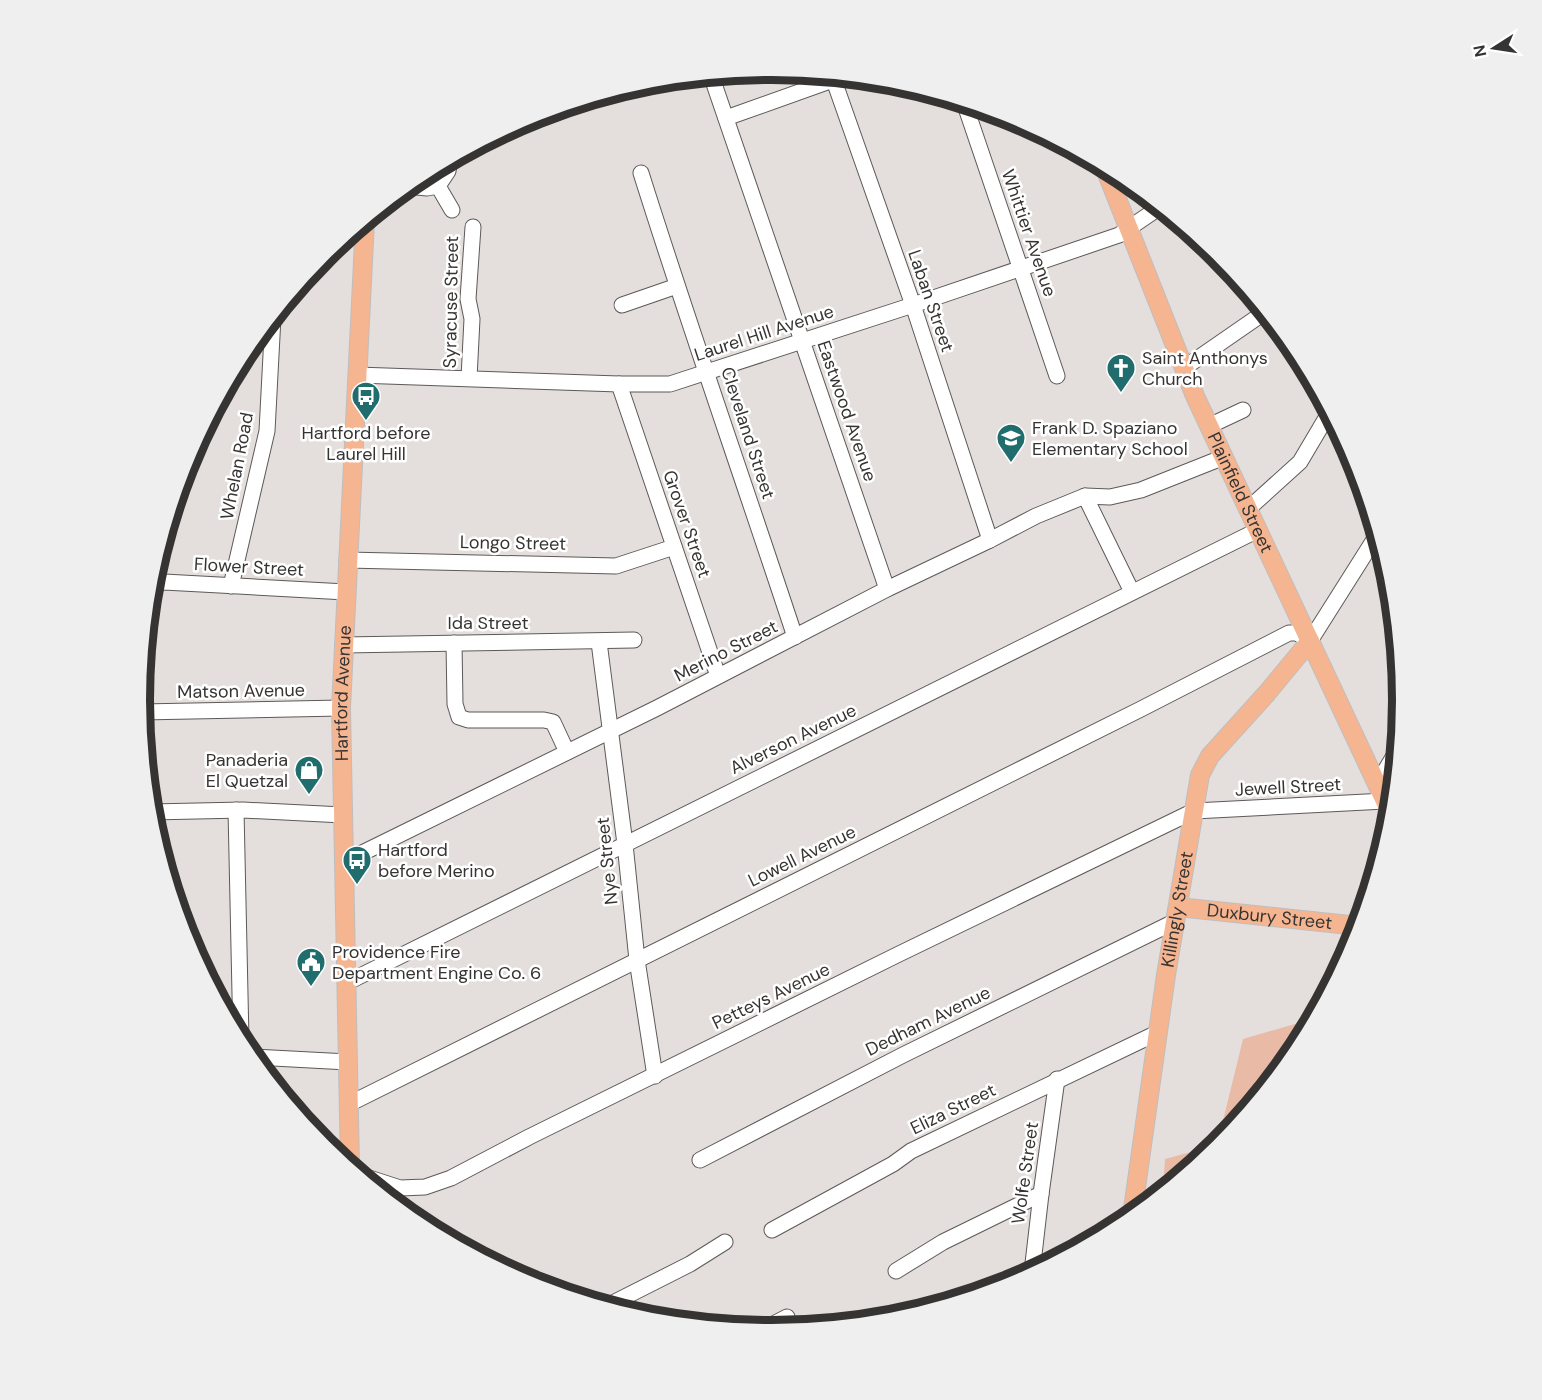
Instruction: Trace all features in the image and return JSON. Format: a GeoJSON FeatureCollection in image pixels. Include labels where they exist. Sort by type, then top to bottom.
{"type":"FeatureCollection","features":[{"type":"Feature","properties":{"kind":"main road","name":"Plainfield Street"},"geometry":{"type":"LineString","coordinates":[[1109,180],[1209,426],[1383,798]]}},
{"type":"Feature","properties":{"kind":"main road","name":"Hartford Avenue"},"geometry":{"type":"LineString","coordinates":[[350,1156],[341,708],[364,231]]}},
{"type":"Feature","properties":{"kind":"main road","name":"Killingly Street"},"geometry":{"type":"LineString","coordinates":[[1134,1203],[1157,1033],[1200,775],[1210,756],[1310,641]]}},
{"type":"Feature","properties":{"kind":"main road","name":"Duxbury Street"},"geometry":{"type":"LineString","coordinates":[[1177,914],[1349,925]]}},
{"type":"Feature","properties":{"kind":"street"},"geometry":{"type":"LineString","coordinates":[[726,118],[822,82]]}},
{"type":"Feature","properties":{"kind":"street","name":"Eastwood Avenue"},"geometry":{"type":"LineString","coordinates":[[714,83],[887,589]]}},
{"type":"Feature","properties":{"kind":"street","name":"Laban Street"},"geometry":{"type":"LineString","coordinates":[[838,84],[990,540]]}},
{"type":"Feature","properties":{"kind":"street","name":"Whittier Avenue"},"geometry":{"type":"LineString","coordinates":[[967,111],[1057,376]]}},
{"type":"Feature","properties":{"kind":"street"},"geometry":{"type":"LineString","coordinates":[[421,187],[438,186],[448,171]]}},
{"type":"Feature","properties":{"kind":"street","name":"Cleveland Street"},"geometry":{"type":"LineString","coordinates":[[641,173],[795,638]]}},
{"type":"Feature","properties":{"kind":"street","name":"Syracuse Street"},"geometry":{"type":"LineString","coordinates":[[438,186],[452,210]]}},
{"type":"Feature","properties":{"kind":"street","name":"Laurel Hill Avenue"},"geometry":{"type":"LineString","coordinates":[[357,375],[670,384],[1119,235],[1153,212]]}},
{"type":"Feature","properties":{"kind":"street","name":"Syracuse Street"},"geometry":{"type":"LineString","coordinates":[[469,378],[472,319],[468,299],[473,227]]}},
{"type":"Feature","properties":{"kind":"street"},"geometry":{"type":"LineString","coordinates":[[622,305],[677,286]]}},
{"type":"Feature","properties":{"kind":"street"},"geometry":{"type":"LineString","coordinates":[[1184,368],[1259,316]]}},
{"type":"Feature","properties":{"kind":"street","name":"Whelan Road"},"geometry":{"type":"LineString","coordinates":[[231,586],[267,431],[272,331]]}},
{"type":"Feature","properties":{"kind":"street","name":"Grover Street"},"geometry":{"type":"LineString","coordinates":[[619,384],[718,676]]}},
{"type":"Feature","properties":{"kind":"street"},"geometry":{"type":"LineString","coordinates":[[1209,426],[1243,410]]}},
{"type":"Feature","properties":{"kind":"street"},"geometry":{"type":"LineString","coordinates":[[1248,509],[1300,462],[1325,420]]}},
{"type":"Feature","properties":{"kind":"street","name":"Merino Street"},"geometry":{"type":"LineString","coordinates":[[344,862],[1036,516],[1085,496],[1110,497],[1131,493],[1224,457]]}},
{"type":"Feature","properties":{"kind":"street"},"geometry":{"type":"LineString","coordinates":[[1085,496],[1132,592]]}},
{"type":"Feature","properties":{"kind":"street","name":"Alverson Avenue"},"geometry":{"type":"LineString","coordinates":[[346,983],[1258,530]]}},
{"type":"Feature","properties":{"kind":"street"},"geometry":{"type":"LineString","coordinates":[[1310,641],[1371,544]]}},
{"type":"Feature","properties":{"kind":"street","name":"Longo Street"},"geometry":{"type":"LineString","coordinates":[[348,560],[616,566],[674,547]]}},
{"type":"Feature","properties":{"kind":"street","name":"Flower Street"},"geometry":{"type":"LineString","coordinates":[[161,583],[346,592]]}},
{"type":"Feature","properties":{"kind":"street","name":"Lowell Avenue"},"geometry":{"type":"LineString","coordinates":[[349,1104],[1289,633],[1297,633],[1310,641]]}},
{"type":"Feature","properties":{"kind":"street","name":"Ida Street"},"geometry":{"type":"LineString","coordinates":[[343,645],[634,640]]}},
{"type":"Feature","properties":{"kind":"street","name":"Nye Street"},"geometry":{"type":"LineString","coordinates":[[598,642],[625,844],[637,960],[655,1076]]}},
{"type":"Feature","properties":{"kind":"street"},"geometry":{"type":"LineString","coordinates":[[454,643],[455,704],[459,717],[468,720],[554,722],[567,752]]}},
{"type":"Feature","properties":{"kind":"street"},"geometry":{"type":"LineString","coordinates":[[1272,643],[1282,646],[1295,657]]}},
{"type":"Feature","properties":{"kind":"street","name":"Matson Avenue"},"geometry":{"type":"LineString","coordinates":[[151,712],[341,708]]}},
{"type":"Feature","properties":{"kind":"street"},"geometry":{"type":"LineString","coordinates":[[1377,784],[1387,767]]}},
{"type":"Feature","properties":{"kind":"street","name":"Jewell Street"},"geometry":{"type":"LineString","coordinates":[[1194,811],[1382,808]]}},
{"type":"Feature","properties":{"kind":"street"},"geometry":{"type":"LineString","coordinates":[[161,812],[236,810],[343,815]]}},
{"type":"Feature","properties":{"kind":"street"},"geometry":{"type":"LineString","coordinates":[[236,810],[241,1021]]}},
{"type":"Feature","properties":{"kind":"street","name":"Petteys Avenue"},"geometry":{"type":"LineString","coordinates":[[380,1181],[400,1188],[439,1183],[1194,811]]}},
{"type":"Feature","properties":{"kind":"street","name":"Dedham Avenue"},"geometry":{"type":"LineString","coordinates":[[700,1161],[1177,914]]}},
{"type":"Feature","properties":{"kind":"street","name":"Eliza Street"},"geometry":{"type":"LineString","coordinates":[[772,1230],[893,1164],[911,1151],[1157,1033]]}},
{"type":"Feature","properties":{"kind":"street"},"geometry":{"type":"LineString","coordinates":[[265,1059],[348,1062]]}},
{"type":"Feature","properties":{"kind":"street","name":"Wolfe Street"},"geometry":{"type":"LineString","coordinates":[[1033,1262],[1057,1079]]}},
{"type":"Feature","properties":{"kind":"street"},"geometry":{"type":"LineString","coordinates":[[896,1270],[943,1242],[1041,1194]]}},
{"type":"Feature","properties":{"kind":"street"},"geometry":{"type":"LineString","coordinates":[[617,1301],[690,1264],[725,1242]]}},
{"type":"Feature","properties":{"kind":"street"},"geometry":{"type":"LineString","coordinates":[[783,1320],[788,1317]]}},
{"type":"Feature","properties":{"kind":"shaded area"},"geometry":{"type":"Polygon","coordinates":[[[1301,1022],[1263,1078],[1221,1127],[1243,1039],[1301,1022]]]}},
{"type":"Feature","properties":{"kind":"shaded area"},"geometry":{"type":"Polygon","coordinates":[[[1198,1150],[1164,1180],[1165,1159],[1198,1150]]]}},
{"type":"Feature","properties":{"kind":"place","name":"Saint Anthonys Church"},"geometry":{"type":"Point","coordinates":[1121,394]}},
{"type":"Feature","properties":{"kind":"place","name":"Hartford before Laurel Hill"},"geometry":{"type":"Point","coordinates":[366,422]}},
{"type":"Feature","properties":{"kind":"place","name":"Frank D. Spaziano Elementary School"},"geometry":{"type":"Point","coordinates":[1011,464]}},
{"type":"Feature","properties":{"kind":"place","name":"Panaderia El Quetzal"},"geometry":{"type":"Point","coordinates":[309,796]}},
{"type":"Feature","properties":{"kind":"place","name":"Hartford before Merino"},"geometry":{"type":"Point","coordinates":[357,886]}},
{"type":"Feature","properties":{"kind":"place","name":"Providence Fire Department Engine Co. 6"},"geometry":{"type":"Point","coordinates":[311,988]}}]}
